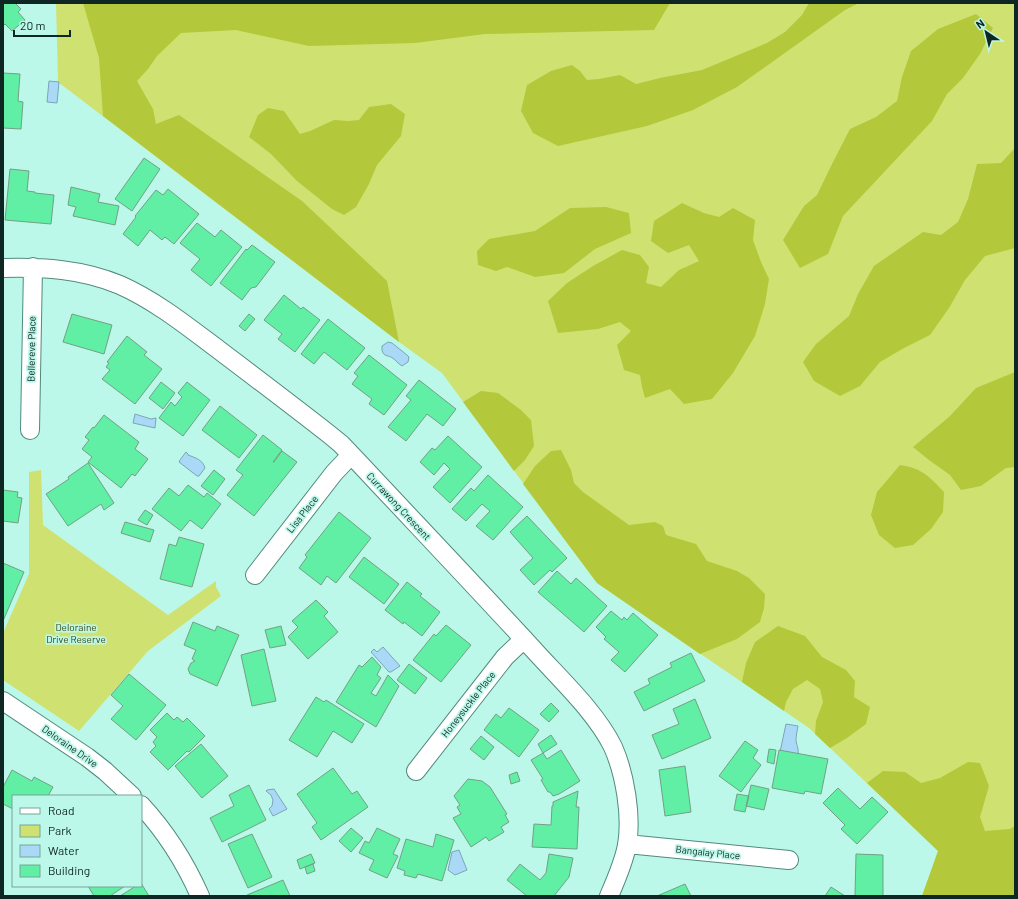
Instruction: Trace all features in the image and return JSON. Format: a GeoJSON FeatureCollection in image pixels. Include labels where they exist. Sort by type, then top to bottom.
{"type":"FeatureCollection","features":[{"type":"Feature","properties":{"kind":"street","name":"Bellereve Place"},"geometry":{"type":"LineString","coordinates":[[30,430],[33,267]]}},
{"type":"Feature","properties":{"kind":"street","name":"Currawong Crescent"},"geometry":{"type":"LineString","coordinates":[[3,268],[56,268],[78,272],[119,284],[140,295],[172,314],[330,435],[351,455],[524,639],[590,712],[606,736],[618,760],[626,791],[628,822],[627,844],[618,874],[609,896]]}},
{"type":"Feature","properties":{"kind":"street","name":"Lisa Place"},"geometry":{"type":"LineString","coordinates":[[255,574],[334,474],[351,455]]}},
{"type":"Feature","properties":{"kind":"street","name":"Honeysuckle Place"},"geometry":{"type":"LineString","coordinates":[[416,771],[505,657],[524,639]]}},
{"type":"Feature","properties":{"kind":"street","name":"Deloraine Drive"},"geometry":{"type":"LineString","coordinates":[[3,701],[86,756],[131,795]]}},
{"type":"Feature","properties":{"kind":"street"},"geometry":{"type":"LineString","coordinates":[[142,806],[178,852],[200,896]]}},
{"type":"Feature","properties":{"kind":"street","name":"Bangalay Place"},"geometry":{"type":"LineString","coordinates":[[627,844],[789,860]]}},
{"type":"Feature","properties":{"kind":"green space"},"geometry":{"type":"Polygon","coordinates":[[[56,3],[1015,3],[1015,896],[922,896],[938,851],[809,728],[597,583],[442,373],[399,342],[58,82],[56,3]]]}},
{"type":"Feature","properties":{"kind":"green space"},"geometry":{"type":"Polygon","coordinates":[[[83,3],[670,3],[654,30],[485,34],[415,43],[309,46],[236,30],[181,33],[157,56],[137,81],[153,109],[156,124],[179,115],[302,201],[387,281],[399,342],[103,116],[99,58],[83,3]]]}},
{"type":"Feature","properties":{"kind":"green space"},"geometry":{"type":"Polygon","coordinates":[[[809,3],[859,3],[845,10],[737,87],[693,110],[647,126],[558,146],[533,133],[521,111],[527,85],[551,71],[572,65],[580,71],[587,80],[620,75],[636,84],[702,70],[767,43],[785,32],[802,15],[809,3]]]}},
{"type":"Feature","properties":{"kind":"green space"},"geometry":{"type":"Polygon","coordinates":[[[976,14],[993,28],[980,54],[963,78],[947,94],[932,121],[843,216],[828,254],[800,268],[783,240],[804,206],[817,195],[850,129],[876,117],[897,101],[902,77],[911,51],[938,29],[976,14]]]}},
{"type":"Feature","properties":{"kind":"green space"},"geometry":{"type":"Polygon","coordinates":[[[391,104],[405,114],[401,136],[377,165],[369,184],[356,207],[344,215],[332,209],[297,181],[271,154],[249,137],[258,115],[268,108],[284,111],[300,134],[334,120],[359,120],[369,107],[391,104]]]}},
{"type":"Feature","properties":{"kind":"green space"},"geometry":{"type":"Polygon","coordinates":[[[1015,148],[1015,248],[985,256],[965,280],[949,308],[930,335],[880,362],[860,386],[840,396],[814,381],[803,362],[816,344],[849,316],[858,294],[874,266],[923,232],[941,235],[958,222],[968,199],[977,164],[1001,163],[1015,148]]]}},
{"type":"Feature","properties":{"kind":"green space"},"geometry":{"type":"Polygon","coordinates":[[[682,203],[704,213],[719,217],[733,208],[755,220],[753,240],[769,279],[765,304],[755,336],[733,373],[712,399],[684,404],[670,389],[645,398],[640,375],[624,370],[617,345],[631,331],[620,322],[598,329],[558,333],[548,301],[567,283],[593,266],[622,250],[640,255],[649,267],[646,283],[661,287],[679,270],[699,261],[689,245],[668,253],[651,241],[654,221],[682,203]]]}},
{"type":"Feature","properties":{"kind":"green space"},"geometry":{"type":"Polygon","coordinates":[[[606,207],[629,213],[631,233],[595,249],[564,273],[535,277],[507,267],[496,271],[478,265],[477,251],[489,239],[535,231],[570,208],[606,207]]]}},
{"type":"Feature","properties":{"kind":"green space"},"geometry":{"type":"Polygon","coordinates":[[[1015,372],[1015,467],[1006,468],[981,486],[961,490],[950,475],[913,447],[949,417],[976,388],[1015,372]]]}},
{"type":"Feature","properties":{"kind":"green space"},"geometry":{"type":"Polygon","coordinates":[[[481,391],[498,393],[521,410],[531,420],[534,446],[525,460],[514,471],[463,402],[481,391]]]}},
{"type":"Feature","properties":{"kind":"green space"},"geometry":{"type":"Polygon","coordinates":[[[561,450],[571,470],[574,483],[583,492],[629,525],[655,522],[663,526],[666,535],[696,544],[707,561],[737,571],[749,578],[765,594],[764,608],[760,622],[737,639],[700,654],[597,583],[523,484],[535,466],[551,451],[561,450]]]}},
{"type":"Feature","properties":{"kind":"green space"},"geometry":{"type":"Polygon","coordinates":[[[900,465],[914,468],[925,474],[944,492],[943,512],[931,529],[913,545],[895,548],[879,535],[871,515],[877,492],[900,465]]]}},
{"type":"Feature","properties":{"kind":"green space","name":"Deloraine Drive Reserve"},"geometry":{"type":"Polygon","coordinates":[[[41,470],[43,525],[168,615],[216,581],[216,587],[221,596],[148,651],[79,731],[3,680],[3,633],[29,574],[29,472],[41,470]]]}},
{"type":"Feature","properties":{"kind":"green space"},"geometry":{"type":"Polygon","coordinates":[[[778,626],[805,636],[822,657],[846,670],[855,681],[854,697],[870,707],[866,724],[830,748],[815,734],[816,721],[823,702],[820,689],[807,680],[793,689],[786,702],[784,711],[742,682],[746,663],[755,642],[778,626]]]}},
{"type":"Feature","properties":{"kind":"green space"},"geometry":{"type":"Polygon","coordinates":[[[968,762],[980,763],[989,786],[980,817],[985,831],[1010,829],[1015,826],[1015,896],[922,896],[938,851],[867,783],[883,771],[905,772],[921,783],[940,778],[968,762]]]}},
{"type":"Feature","properties":{"kind":"water"},"geometry":{"type":"Polygon","coordinates":[[[49,81],[59,82],[57,103],[47,102],[49,81]]]}},
{"type":"Feature","properties":{"kind":"water"},"geometry":{"type":"Polygon","coordinates":[[[388,342],[392,343],[409,357],[408,362],[402,366],[392,357],[384,354],[382,346],[388,342]]]}},
{"type":"Feature","properties":{"kind":"water"},"geometry":{"type":"Polygon","coordinates":[[[135,414],[151,419],[156,418],[155,428],[133,423],[135,414]]]}},
{"type":"Feature","properties":{"kind":"water"},"geometry":{"type":"Polygon","coordinates":[[[186,452],[188,455],[201,461],[204,465],[205,468],[199,476],[179,462],[186,452]]]}},
{"type":"Feature","properties":{"kind":"water"},"geometry":{"type":"Polygon","coordinates":[[[383,647],[400,666],[391,672],[389,672],[371,652],[374,649],[377,652],[383,647]]]}},
{"type":"Feature","properties":{"kind":"water"},"geometry":{"type":"Polygon","coordinates":[[[786,724],[798,726],[796,741],[798,755],[780,752],[786,724]]]}},
{"type":"Feature","properties":{"kind":"water"},"geometry":{"type":"Polygon","coordinates":[[[274,789],[287,809],[273,816],[269,809],[272,806],[273,800],[271,795],[266,791],[274,789]]]}},
{"type":"Feature","properties":{"kind":"water"},"geometry":{"type":"Polygon","coordinates":[[[459,850],[467,870],[455,875],[448,870],[452,852],[459,850]]]}},
{"type":"Feature","properties":{"kind":"building"},"geometry":{"type":"Polygon","coordinates":[[[3,3],[15,3],[21,9],[18,12],[25,20],[12,31],[5,24],[3,26],[3,3]]]}},
{"type":"Feature","properties":{"kind":"building"},"geometry":{"type":"Polygon","coordinates":[[[3,73],[20,74],[18,101],[23,102],[21,129],[3,128],[3,73]]]}},
{"type":"Feature","properties":{"kind":"building"},"geometry":{"type":"Polygon","coordinates":[[[144,158],[160,169],[132,211],[115,199],[144,158]]]}},
{"type":"Feature","properties":{"kind":"building"},"geometry":{"type":"Polygon","coordinates":[[[10,169],[29,171],[27,191],[54,195],[51,224],[5,220],[10,169]]]}},
{"type":"Feature","properties":{"kind":"building"},"geometry":{"type":"Polygon","coordinates":[[[71,187],[100,194],[98,202],[119,206],[115,225],[73,216],[76,207],[68,205],[71,187]]]}},
{"type":"Feature","properties":{"kind":"building"},"geometry":{"type":"Polygon","coordinates":[[[168,189],[199,214],[174,244],[165,237],[162,240],[150,230],[138,246],[123,234],[136,217],[135,216],[156,190],[163,195],[168,189]]]}},
{"type":"Feature","properties":{"kind":"building"},"geometry":{"type":"Polygon","coordinates":[[[197,223],[215,237],[221,230],[242,247],[211,286],[191,270],[200,259],[180,243],[197,223]]]}},
{"type":"Feature","properties":{"kind":"building"},"geometry":{"type":"Polygon","coordinates":[[[252,245],[275,262],[256,287],[251,288],[242,300],[220,283],[246,249],[247,250],[252,245]]]}},
{"type":"Feature","properties":{"kind":"building"},"geometry":{"type":"Polygon","coordinates":[[[284,295],[301,309],[303,307],[320,320],[295,352],[278,339],[282,334],[264,320],[284,295]]]}},
{"type":"Feature","properties":{"kind":"building"},"geometry":{"type":"Polygon","coordinates":[[[72,314],[112,325],[104,354],[63,342],[72,314]]]}},
{"type":"Feature","properties":{"kind":"building"},"geometry":{"type":"Polygon","coordinates":[[[249,314],[255,319],[245,331],[239,326],[249,314]]]}},
{"type":"Feature","properties":{"kind":"building"},"geometry":{"type":"Polygon","coordinates":[[[328,319],[365,348],[347,370],[324,352],[314,364],[301,354],[328,319]]]}},
{"type":"Feature","properties":{"kind":"building"},"geometry":{"type":"Polygon","coordinates":[[[127,336],[147,352],[144,355],[162,369],[135,404],[102,379],[110,370],[106,367],[109,363],[107,362],[127,336]]]}},
{"type":"Feature","properties":{"kind":"building"},"geometry":{"type":"Polygon","coordinates":[[[369,355],[407,385],[384,415],[369,404],[372,399],[352,384],[358,376],[354,373],[369,355]]]}},
{"type":"Feature","properties":{"kind":"building"},"geometry":{"type":"Polygon","coordinates":[[[419,380],[456,409],[443,426],[427,414],[406,441],[388,427],[411,400],[406,396],[419,380]]]}},
{"type":"Feature","properties":{"kind":"building"},"geometry":{"type":"Polygon","coordinates":[[[161,382],[175,393],[163,409],[149,398],[161,382]]]}},
{"type":"Feature","properties":{"kind":"building"},"geometry":{"type":"Polygon","coordinates":[[[187,382],[210,400],[183,436],[159,418],[171,402],[175,406],[182,397],[178,393],[187,382]]]}},
{"type":"Feature","properties":{"kind":"building"},"geometry":{"type":"Polygon","coordinates":[[[220,406],[257,435],[239,458],[202,430],[220,406]]]}},
{"type":"Feature","properties":{"kind":"building"},"geometry":{"type":"Polygon","coordinates":[[[104,415],[139,442],[135,449],[148,459],[135,476],[132,474],[121,488],[88,462],[92,457],[82,449],[89,440],[85,437],[104,415]]]}},
{"type":"Feature","properties":{"kind":"building"},"geometry":{"type":"Polygon","coordinates":[[[263,435],[282,450],[273,462],[282,451],[297,462],[254,516],[227,495],[243,475],[236,470],[263,435]]]}},
{"type":"Feature","properties":{"kind":"building"},"geometry":{"type":"Polygon","coordinates":[[[448,436],[482,467],[450,503],[433,487],[450,469],[444,463],[434,475],[420,462],[432,448],[435,450],[448,436]]]}},
{"type":"Feature","properties":{"kind":"building"},"geometry":{"type":"Polygon","coordinates":[[[88,463],[114,503],[104,510],[101,504],[68,526],[46,494],[69,479],[68,477],[88,463]]]}},
{"type":"Feature","properties":{"kind":"building"},"geometry":{"type":"Polygon","coordinates":[[[214,470],[225,479],[213,495],[201,486],[214,470]]]}},
{"type":"Feature","properties":{"kind":"building"},"geometry":{"type":"Polygon","coordinates":[[[488,475],[523,507],[493,540],[476,526],[490,511],[482,504],[466,521],[452,509],[471,488],[474,491],[488,475]]]}},
{"type":"Feature","properties":{"kind":"building"},"geometry":{"type":"Polygon","coordinates":[[[188,485],[204,497],[207,493],[221,504],[202,529],[190,520],[181,531],[152,509],[169,488],[179,496],[188,485]]]}},
{"type":"Feature","properties":{"kind":"building"},"geometry":{"type":"Polygon","coordinates":[[[3,490],[18,492],[17,497],[22,498],[18,523],[3,521],[3,490]]]}},
{"type":"Feature","properties":{"kind":"building"},"geometry":{"type":"Polygon","coordinates":[[[145,510],[153,515],[147,525],[138,520],[145,510]]]}},
{"type":"Feature","properties":{"kind":"building"},"geometry":{"type":"Polygon","coordinates":[[[339,512],[371,538],[336,583],[327,576],[321,585],[299,568],[307,557],[305,555],[339,512]]]}},
{"type":"Feature","properties":{"kind":"building"},"geometry":{"type":"Polygon","coordinates":[[[527,516],[567,558],[552,572],[550,570],[534,585],[520,570],[533,558],[510,532],[527,516]]]}},
{"type":"Feature","properties":{"kind":"building"},"geometry":{"type":"Polygon","coordinates":[[[125,522],[154,530],[150,542],[121,533],[125,522]]]}},
{"type":"Feature","properties":{"kind":"building"},"geometry":{"type":"Polygon","coordinates":[[[179,537],[204,544],[192,587],[160,579],[169,544],[176,546],[179,537]]]}},
{"type":"Feature","properties":{"kind":"building"},"geometry":{"type":"Polygon","coordinates":[[[364,557],[399,584],[384,604],[349,577],[364,557]]]}},
{"type":"Feature","properties":{"kind":"building"},"geometry":{"type":"Polygon","coordinates":[[[3,563],[24,572],[3,621],[3,563]]]}},
{"type":"Feature","properties":{"kind":"building"},"geometry":{"type":"Polygon","coordinates":[[[557,571],[571,584],[576,578],[607,606],[584,632],[538,592],[557,571]]]}},
{"type":"Feature","properties":{"kind":"building"},"geometry":{"type":"Polygon","coordinates":[[[407,582],[422,594],[420,596],[440,612],[422,636],[385,610],[407,582]]]}},
{"type":"Feature","properties":{"kind":"building"},"geometry":{"type":"Polygon","coordinates":[[[316,600],[328,612],[324,616],[338,632],[308,659],[288,637],[298,627],[292,621],[316,600]]]}},
{"type":"Feature","properties":{"kind":"building"},"geometry":{"type":"Polygon","coordinates":[[[611,611],[622,620],[624,617],[627,620],[633,613],[658,635],[625,672],[611,660],[619,652],[604,639],[606,637],[596,627],[611,611]]]}},
{"type":"Feature","properties":{"kind":"building"},"geometry":{"type":"Polygon","coordinates":[[[193,622],[215,631],[217,626],[239,635],[217,686],[190,674],[188,669],[191,663],[195,661],[192,659],[196,650],[184,645],[193,622]]]}},
{"type":"Feature","properties":{"kind":"building"},"geometry":{"type":"Polygon","coordinates":[[[446,625],[471,645],[441,682],[413,660],[434,634],[436,636],[446,625]]]}},
{"type":"Feature","properties":{"kind":"building"},"geometry":{"type":"Polygon","coordinates":[[[281,626],[286,645],[270,648],[265,630],[281,626]]]}},
{"type":"Feature","properties":{"kind":"building"},"geometry":{"type":"Polygon","coordinates":[[[264,649],[276,701],[252,706],[241,655],[264,649]]]}},
{"type":"Feature","properties":{"kind":"building"},"geometry":{"type":"Polygon","coordinates":[[[691,653],[705,681],[644,711],[634,692],[650,684],[648,679],[672,667],[670,663],[691,653]]]}},
{"type":"Feature","properties":{"kind":"building"},"geometry":{"type":"Polygon","coordinates":[[[372,657],[381,667],[377,675],[381,678],[371,693],[376,696],[388,675],[399,686],[376,727],[336,702],[359,665],[362,667],[372,657]]]}},
{"type":"Feature","properties":{"kind":"building"},"geometry":{"type":"Polygon","coordinates":[[[409,664],[427,678],[415,694],[397,680],[409,664]]]}},
{"type":"Feature","properties":{"kind":"building"},"geometry":{"type":"Polygon","coordinates":[[[129,674],[166,705],[136,740],[111,719],[123,706],[111,695],[129,674]]]}},
{"type":"Feature","properties":{"kind":"building"},"geometry":{"type":"Polygon","coordinates":[[[316,697],[324,702],[326,700],[364,724],[352,743],[333,731],[317,757],[289,740],[316,697]]]}},
{"type":"Feature","properties":{"kind":"building"},"geometry":{"type":"Polygon","coordinates":[[[695,699],[711,738],[662,759],[652,735],[679,724],[673,709],[695,699]]]}},
{"type":"Feature","properties":{"kind":"building"},"geometry":{"type":"Polygon","coordinates":[[[551,703],[559,711],[549,722],[540,714],[551,703]]]}},
{"type":"Feature","properties":{"kind":"building"},"geometry":{"type":"Polygon","coordinates":[[[509,708],[539,730],[519,757],[484,730],[496,714],[501,718],[509,708]]]}},
{"type":"Feature","properties":{"kind":"building"},"geometry":{"type":"Polygon","coordinates":[[[167,713],[174,720],[177,717],[183,722],[187,718],[205,736],[168,770],[150,752],[156,746],[153,742],[157,737],[150,730],[167,713]]]}},
{"type":"Feature","properties":{"kind":"building"},"geometry":{"type":"Polygon","coordinates":[[[551,735],[557,744],[543,753],[538,744],[551,735]]]}},
{"type":"Feature","properties":{"kind":"building"},"geometry":{"type":"Polygon","coordinates":[[[481,736],[494,747],[484,760],[470,749],[481,736]]]}},
{"type":"Feature","properties":{"kind":"building"},"geometry":{"type":"Polygon","coordinates":[[[745,741],[758,750],[753,758],[761,765],[741,792],[719,776],[745,741]]]}},
{"type":"Feature","properties":{"kind":"building"},"geometry":{"type":"Polygon","coordinates":[[[201,744],[228,776],[202,798],[175,766],[201,744]]]}},
{"type":"Feature","properties":{"kind":"building"},"geometry":{"type":"Polygon","coordinates":[[[769,749],[776,750],[774,764],[767,762],[769,749]]]}},
{"type":"Feature","properties":{"kind":"building"},"geometry":{"type":"Polygon","coordinates":[[[561,750],[580,781],[553,796],[550,792],[548,792],[541,780],[543,779],[531,760],[543,753],[547,759],[561,750]]]}},
{"type":"Feature","properties":{"kind":"building"},"geometry":{"type":"Polygon","coordinates":[[[779,750],[828,759],[821,794],[805,791],[804,794],[772,788],[779,750]]]}},
{"type":"Feature","properties":{"kind":"building"},"geometry":{"type":"Polygon","coordinates":[[[685,766],[691,812],[665,816],[659,770],[685,766]]]}},
{"type":"Feature","properties":{"kind":"building"},"geometry":{"type":"Polygon","coordinates":[[[333,768],[352,794],[357,791],[368,807],[321,840],[312,827],[317,823],[297,794],[333,768]]]}},
{"type":"Feature","properties":{"kind":"building"},"geometry":{"type":"Polygon","coordinates":[[[12,770],[32,781],[34,777],[53,787],[49,795],[12,795],[12,808],[3,804],[3,787],[12,770]]]}},
{"type":"Feature","properties":{"kind":"building"},"geometry":{"type":"Polygon","coordinates":[[[517,772],[520,781],[511,784],[509,775],[517,772]]]}},
{"type":"Feature","properties":{"kind":"building"},"geometry":{"type":"Polygon","coordinates":[[[468,779],[482,781],[490,787],[507,814],[505,815],[509,822],[501,827],[504,832],[489,841],[486,837],[471,847],[453,818],[461,814],[457,807],[460,805],[454,796],[468,779]]]}},
{"type":"Feature","properties":{"kind":"building"},"geometry":{"type":"Polygon","coordinates":[[[249,785],[266,820],[222,842],[210,818],[234,806],[229,795],[249,785]]]}},
{"type":"Feature","properties":{"kind":"building"},"geometry":{"type":"Polygon","coordinates":[[[751,785],[769,789],[764,810],[746,806],[751,785]]]}},
{"type":"Feature","properties":{"kind":"building"},"geometry":{"type":"Polygon","coordinates":[[[838,788],[860,809],[872,797],[888,812],[857,844],[841,829],[845,825],[823,803],[838,788]]]}},
{"type":"Feature","properties":{"kind":"building"},"geometry":{"type":"Polygon","coordinates":[[[578,791],[576,807],[579,807],[577,849],[532,847],[534,824],[551,825],[553,802],[578,791]]]}},
{"type":"Feature","properties":{"kind":"building"},"geometry":{"type":"Polygon","coordinates":[[[737,794],[749,796],[745,812],[734,810],[737,794]]]}},
{"type":"Feature","properties":{"kind":"building"},"geometry":{"type":"Polygon","coordinates":[[[351,828],[363,838],[351,852],[339,841],[351,828]]]}},
{"type":"Feature","properties":{"kind":"building"},"geometry":{"type":"Polygon","coordinates":[[[377,828],[400,839],[393,854],[398,856],[387,878],[369,870],[374,860],[359,853],[365,841],[369,843],[377,828]]]}},
{"type":"Feature","properties":{"kind":"building"},"geometry":{"type":"Polygon","coordinates":[[[252,834],[272,877],[248,888],[228,844],[252,834]]]}},
{"type":"Feature","properties":{"kind":"building"},"geometry":{"type":"Polygon","coordinates":[[[436,834],[454,840],[442,881],[418,874],[416,878],[404,875],[405,871],[397,868],[406,839],[433,847],[436,834]]]}},
{"type":"Feature","properties":{"kind":"building"},"geometry":{"type":"Polygon","coordinates":[[[311,854],[315,863],[300,869],[297,860],[311,854]]]}},
{"type":"Feature","properties":{"kind":"building"},"geometry":{"type":"Polygon","coordinates":[[[549,854],[573,858],[569,877],[554,896],[527,896],[507,880],[520,864],[540,880],[546,873],[549,854]]]}},
{"type":"Feature","properties":{"kind":"building"},"geometry":{"type":"Polygon","coordinates":[[[856,854],[883,855],[883,896],[855,896],[856,854]]]}},
{"type":"Feature","properties":{"kind":"building"},"geometry":{"type":"Polygon","coordinates":[[[313,864],[315,871],[307,874],[305,867],[313,864]]]}},
{"type":"Feature","properties":{"kind":"building"},"geometry":{"type":"Polygon","coordinates":[[[283,880],[290,896],[247,896],[247,895],[283,880]]]}},
{"type":"Feature","properties":{"kind":"building"},"geometry":{"type":"Polygon","coordinates":[[[685,884],[691,896],[657,896],[685,884]]]}},
{"type":"Feature","properties":{"kind":"building"},"geometry":{"type":"Polygon","coordinates":[[[142,885],[149,896],[120,896],[134,887],[142,887],[142,885]]]}},
{"type":"Feature","properties":{"kind":"building"},"geometry":{"type":"Polygon","coordinates":[[[89,887],[124,887],[110,896],[94,896],[89,887]]]}},
{"type":"Feature","properties":{"kind":"building"},"geometry":{"type":"Polygon","coordinates":[[[831,887],[845,896],[825,896],[831,887]]]}}]}
